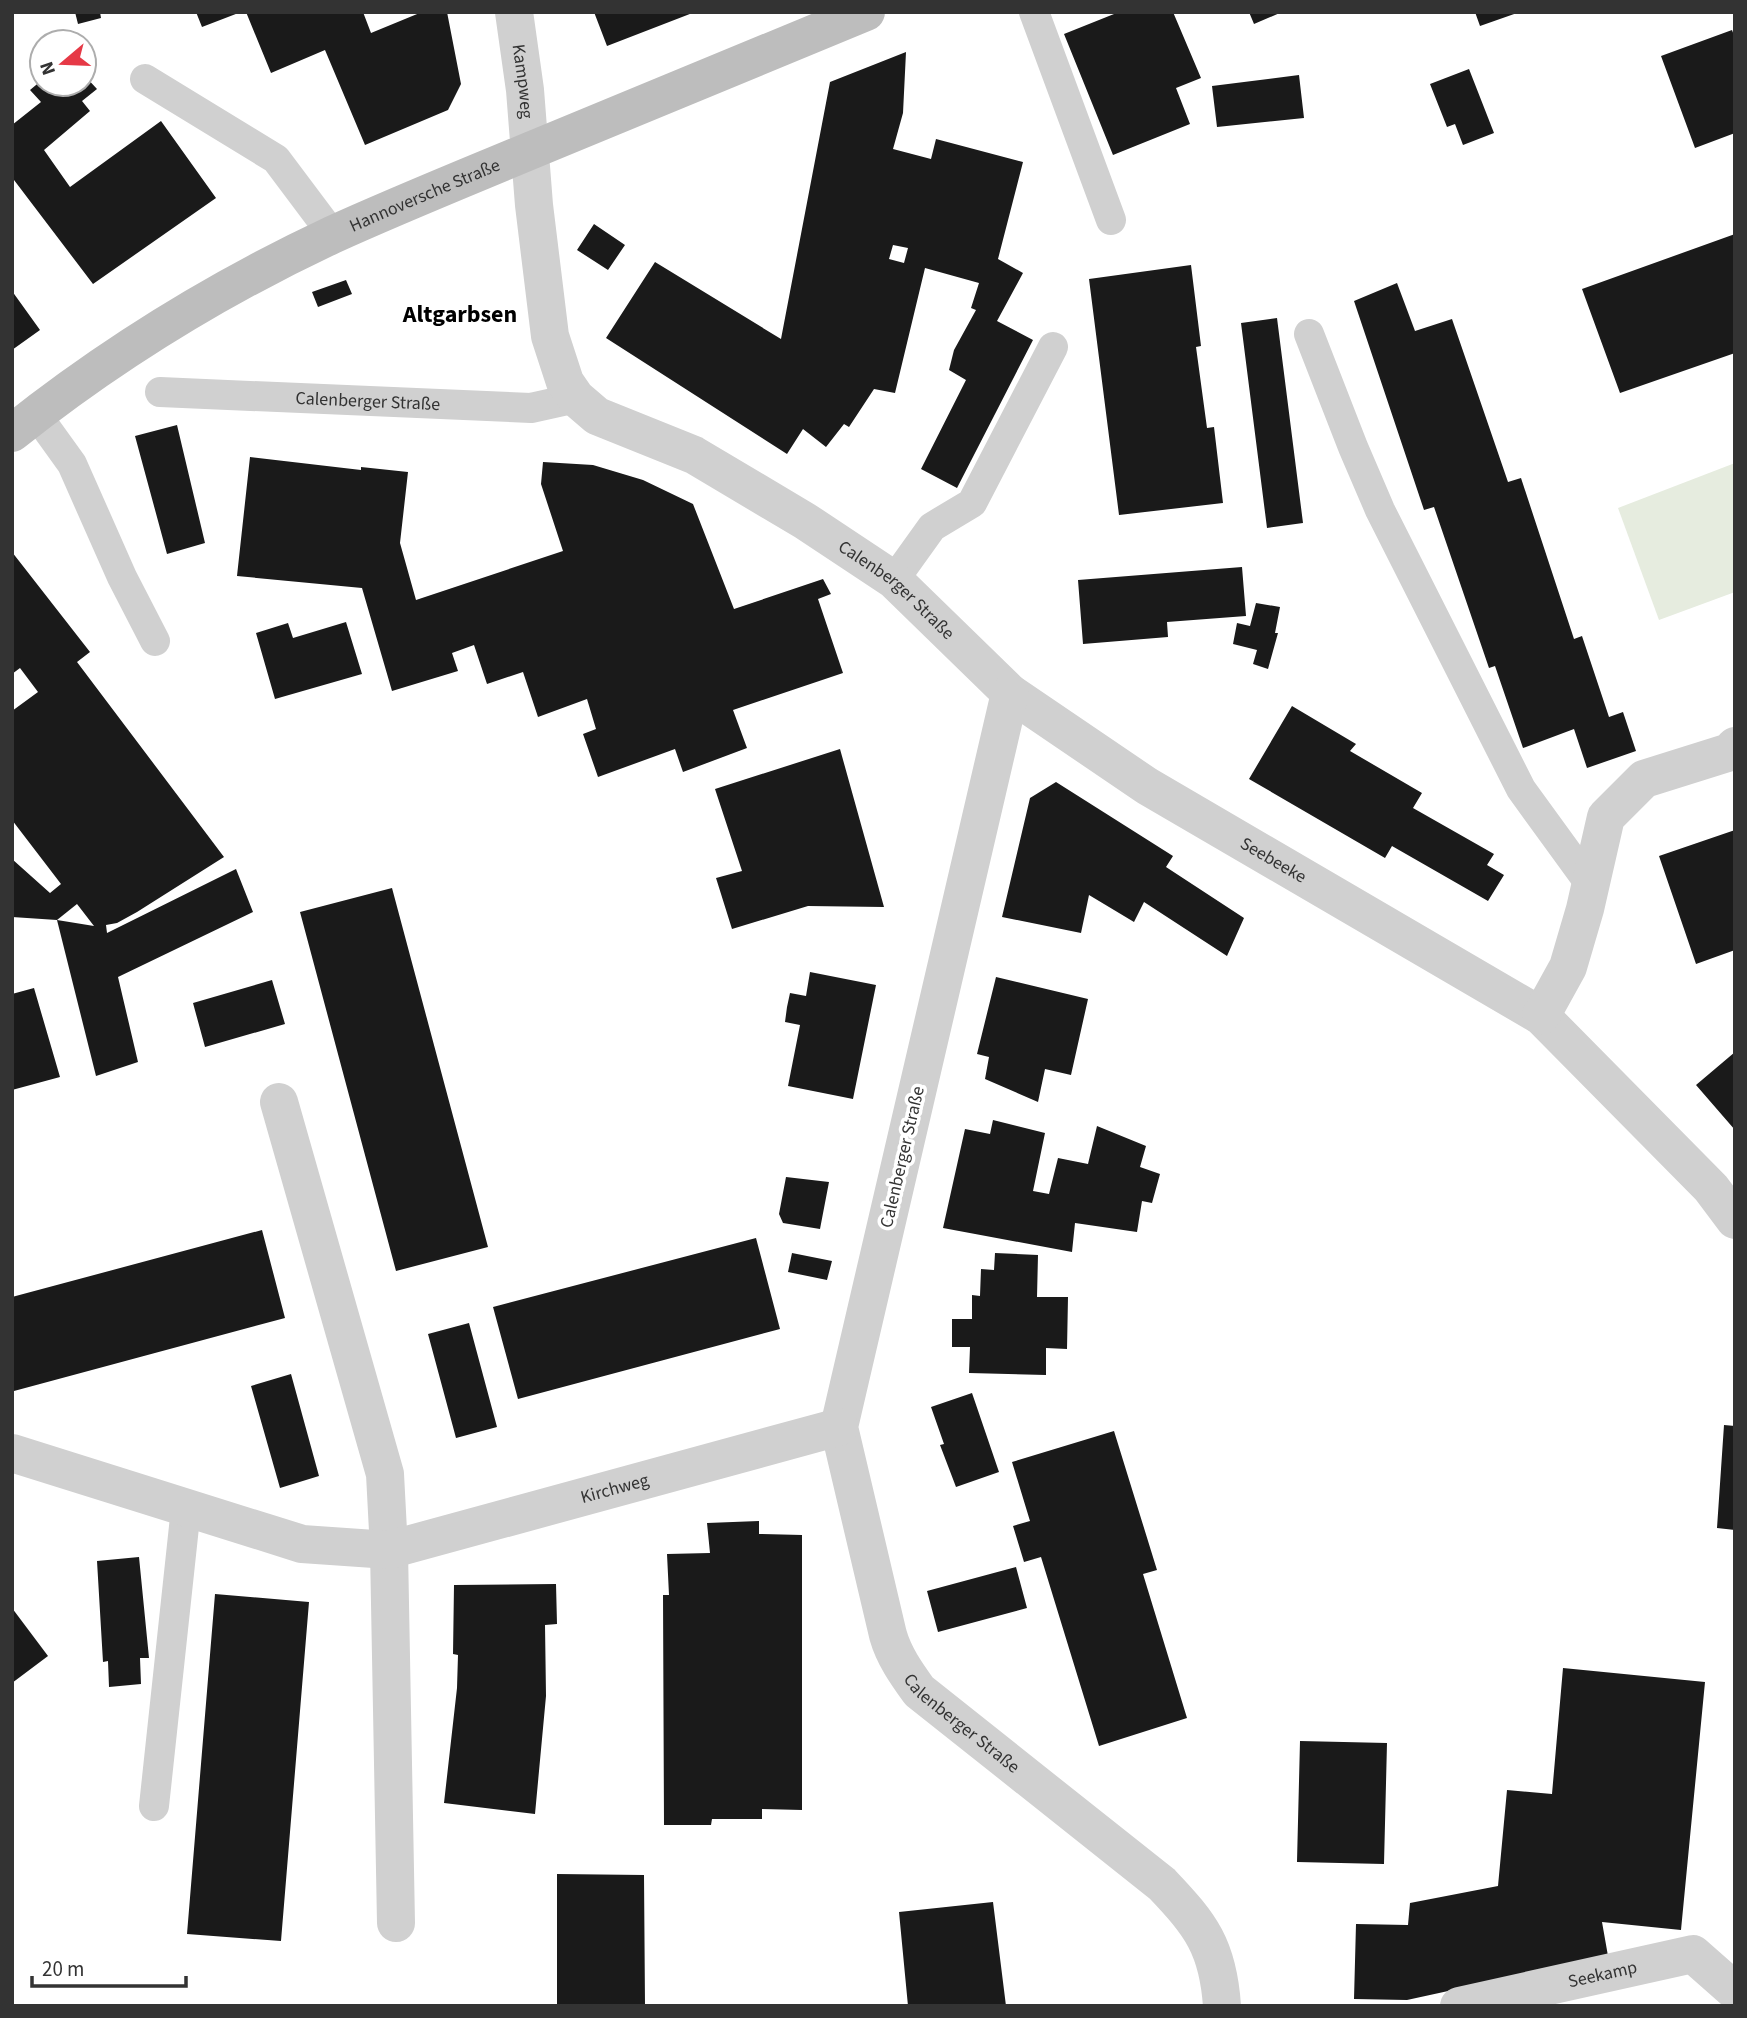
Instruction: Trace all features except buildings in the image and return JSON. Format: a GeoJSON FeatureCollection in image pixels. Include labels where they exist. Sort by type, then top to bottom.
{"type":"FeatureCollection","features":[{"type":"Feature","properties":{"kind":"main road","name":"Hannoversche Straße"},"geometry":{"type":"LineString","coordinates":[[24,423],[124,352],[179,318],[242,281],[333,235],[445,185],[866,12]]}},
{"type":"Feature","properties":{"kind":"street","name":"Kampweg"},"geometry":{"type":"LineString","coordinates":[[514,12],[530,151]]}},
{"type":"Feature","properties":{"kind":"street","name":"Calenberger Straße"},"geometry":{"type":"LineString","coordinates":[[530,151],[550,336],[565,382],[576,398],[597,416],[694,455],[805,521],[894,580],[1010,693],[839,1427],[888,1635],[902,1668],[919,1691],[1162,1884],[1194,1918],[1213,1954],[1220,1978],[1222,2006]]}},
{"type":"Feature","properties":{"kind":"street","name":"Seebeeke"},"geometry":{"type":"LineString","coordinates":[[1010,693],[1147,786],[1541,1016],[1711,1188],[1735,1220]]}},
{"type":"Feature","properties":{"kind":"street"},"geometry":{"type":"LineString","coordinates":[[1541,1016],[1568,967],[1606,817],[1644,779],[1730,752],[1735,746]]}},
{"type":"Feature","properties":{"kind":"street"},"geometry":{"type":"LineString","coordinates":[[279,1102],[385,1474],[389,1550],[396,1923]]}},
{"type":"Feature","properties":{"kind":"street","name":"Kirchweg"},"geometry":{"type":"LineString","coordinates":[[12,1452],[302,1544],[389,1550],[839,1427]]}},
{"type":"Feature","properties":{"kind":"street","name":"Seekamp"},"geometry":{"type":"LineString","coordinates":[[1459,2006],[1693,1954],[1735,1991]]}},
{"type":"Feature","properties":{"kind":"lane"},"geometry":{"type":"LineString","coordinates":[[1034,12],[1111,220]]}},
{"type":"Feature","properties":{"kind":"lane"},"geometry":{"type":"LineString","coordinates":[[145,79],[276,159],[333,235]]}},
{"type":"Feature","properties":{"kind":"lane"},"geometry":{"type":"LineString","coordinates":[[1309,334],[1380,510],[1521,789],[1590,884]]}},
{"type":"Feature","properties":{"kind":"lane"},"geometry":{"type":"LineString","coordinates":[[894,580],[932,527],[972,503],[1053,347]]}},
{"type":"Feature","properties":{"kind":"lane","name":"Calenberger Straße"},"geometry":{"type":"LineString","coordinates":[[160,392],[531,408],[576,398]]}},
{"type":"Feature","properties":{"kind":"lane"},"geometry":{"type":"LineString","coordinates":[[24,423],[72,464],[122,577],[155,641]]}},
{"type":"Feature","properties":{"kind":"lane"},"geometry":{"type":"LineString","coordinates":[[154,1806],[186,1508]]}},
{"type":"Feature","properties":{"kind":"shaded area"},"geometry":{"type":"Polygon","coordinates":[[[1735,463],[1735,592],[1659,620],[1618,508],[1735,463]]]}},
{"type":"Feature","properties":{"kind":"district","name":"Altgarbsen"},"geometry":{"type":"Point","coordinates":[460,314]}}]}
